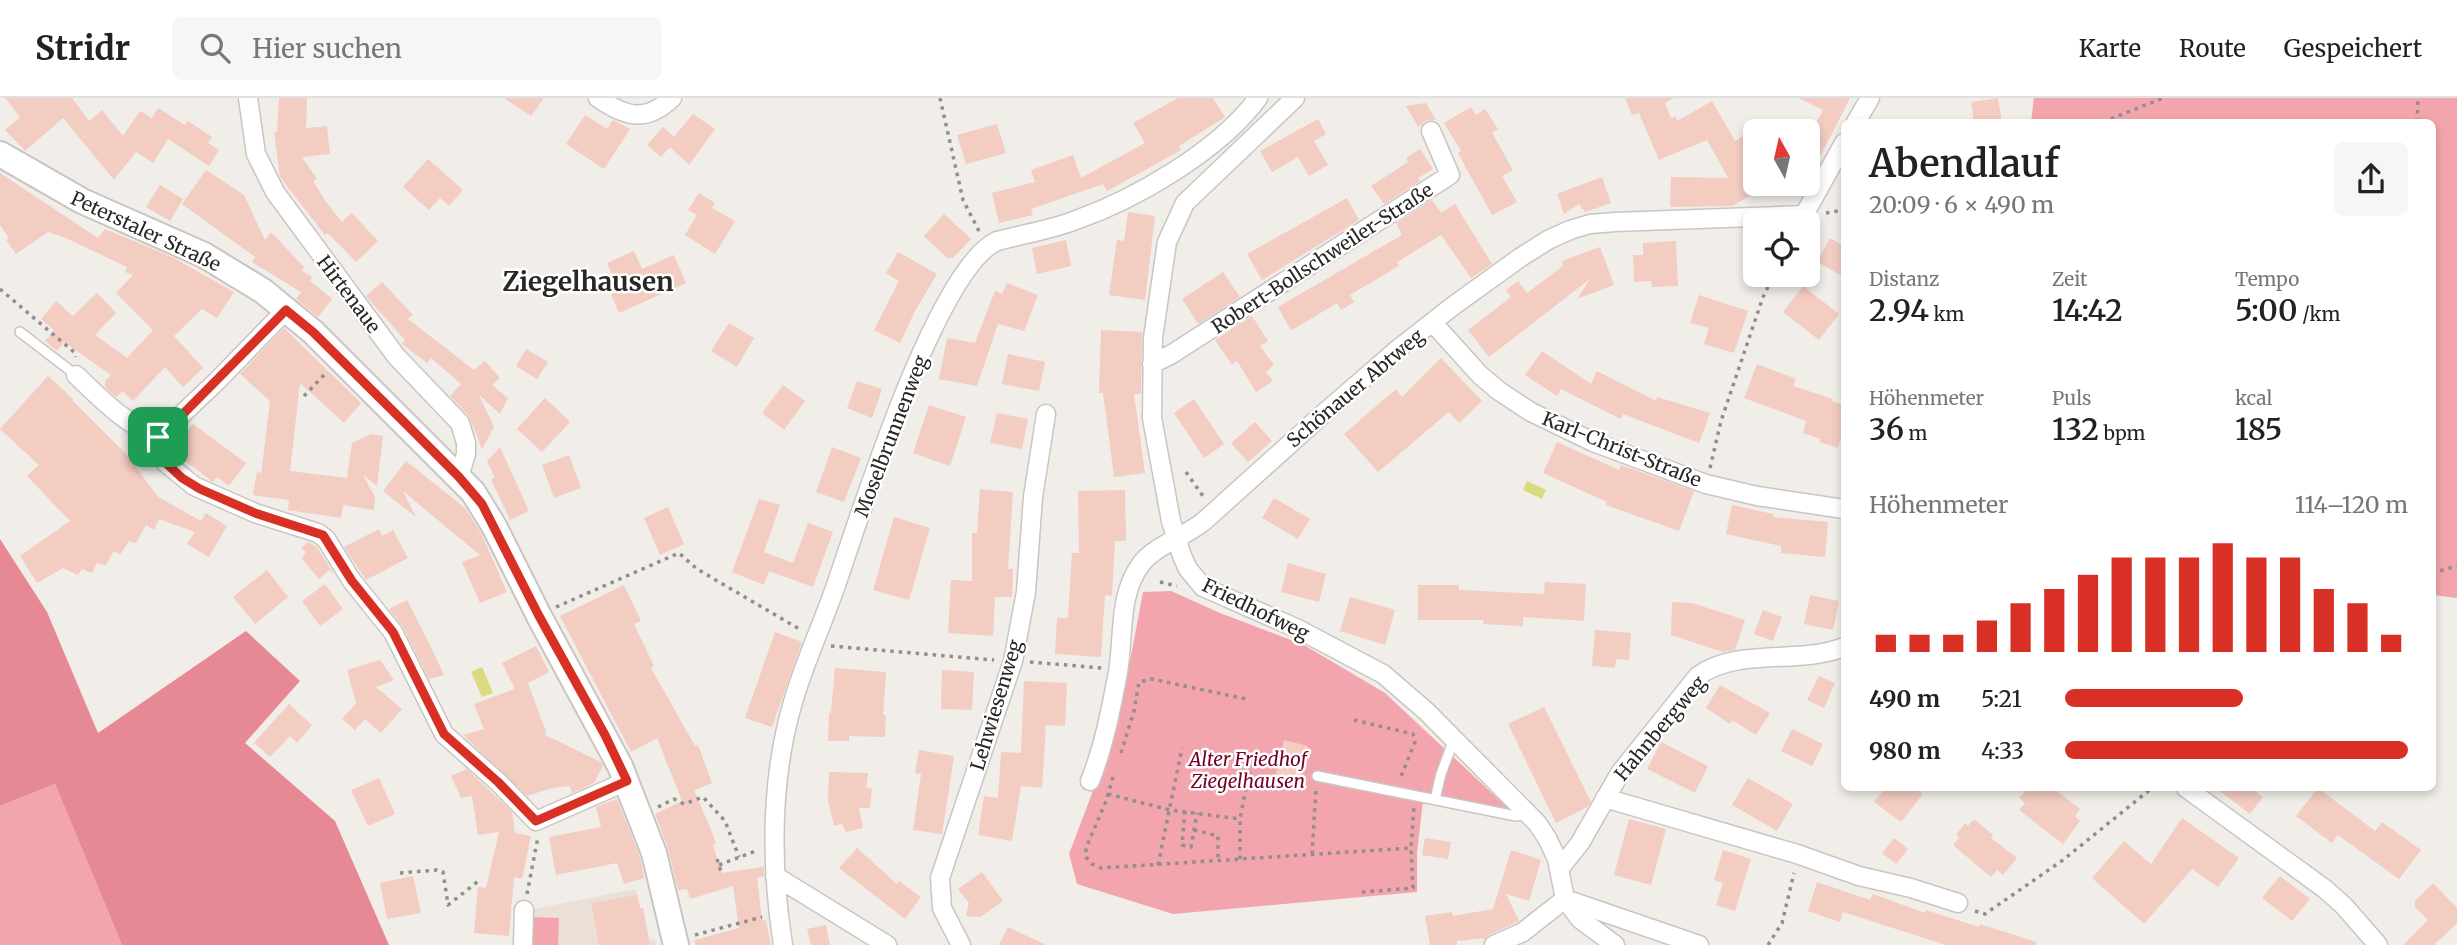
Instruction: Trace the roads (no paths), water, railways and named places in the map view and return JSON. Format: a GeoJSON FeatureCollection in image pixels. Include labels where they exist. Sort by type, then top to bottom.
{"type":"FeatureCollection","features":[{"type":"Feature","properties":{"kind":"main road","name":"Peterstaler Straße"},"geometry":{"type":"LineString","coordinates":[[0,154],[82,201],[204,255],[263,291],[313,332],[459,477],[482,504],[627,781],[660,874],[675,943]]}},
{"type":"Feature","properties":{"kind":"street","name":"Hirtenaue"},"geometry":{"type":"LineString","coordinates":[[248,98],[256,154],[275,192],[396,356],[460,423],[466,454],[459,477]]}},
{"type":"Feature","properties":{"kind":"street"},"geometry":{"type":"LineString","coordinates":[[598,98],[616,110],[634,115],[650,112],[672,98]]}},
{"type":"Feature","properties":{"kind":"street","name":"Moselbrunnenweg"},"geometry":{"type":"LineString","coordinates":[[783,945],[775,876],[774,802],[785,732],[795,692],[822,639],[892,427],[950,295],[979,252],[987,245],[1084,217],[1165,177],[1223,136],[1258,98]]}},
{"type":"Feature","properties":{"kind":"street","name":"Friedhofweg"},"geometry":{"type":"LineString","coordinates":[[1295,98],[1185,203],[1167,242],[1152,364],[1152,418],[1177,539],[1188,569],[1203,587],[1298,629],[1372,666],[1408,694],[1529,814],[1547,838],[1560,868],[1564,899]]}},
{"type":"Feature","properties":{"kind":"street"},"geometry":{"type":"LineString","coordinates":[[1858,119],[1870,98]]}},
{"type":"Feature","properties":{"kind":"street","name":"Robert-Bollschweiler-Straße"},"geometry":{"type":"LineString","coordinates":[[1152,364],[1450,175],[1431,131]]}},
{"type":"Feature","properties":{"kind":"street","name":"Schönauer Abtweg"},"geometry":{"type":"LineString","coordinates":[[1090,781],[1102,750],[1118,670],[1125,600],[1129,586],[1143,561],[1214,513],[1322,415],[1433,323],[1521,257],[1570,230],[1590,224],[1804,215],[1841,148]]}},
{"type":"Feature","properties":{"kind":"street"},"geometry":{"type":"LineString","coordinates":[[286,310],[158,437],[157,448],[160,455],[175,472],[194,486],[255,513],[318,533],[326,539],[352,581],[393,632],[444,734],[498,782],[536,821],[627,781]]}},
{"type":"Feature","properties":{"kind":"street","name":"Karl-Christ-Straße"},"geometry":{"type":"LineString","coordinates":[[1433,323],[1488,382],[1531,412],[1593,442],[1706,484],[1757,496],[1841,509]]}},
{"type":"Feature","properties":{"kind":"street"},"geometry":{"type":"LineString","coordinates":[[76,375],[119,415],[158,437]]}},
{"type":"Feature","properties":{"kind":"street","name":"Lehwiesenweg"},"geometry":{"type":"LineString","coordinates":[[961,945],[942,908],[940,878],[1013,661],[1026,592],[1033,497],[1046,414]]}},
{"type":"Feature","properties":{"kind":"street","name":"Hahnbergweg"},"geometry":{"type":"LineString","coordinates":[[1560,868],[1580,843],[1627,764],[1702,673],[1736,661],[1813,655],[1841,648]]}},
{"type":"Feature","properties":{"kind":"street"},"geometry":{"type":"LineString","coordinates":[[2190,791],[2325,889],[2344,906],[2378,945]]}},
{"type":"Feature","properties":{"kind":"street","name":"Hahnbergweg"},"geometry":{"type":"LineString","coordinates":[[1605,797],[1859,876],[1911,888],[1958,903]]}},
{"type":"Feature","properties":{"kind":"street"},"geometry":{"type":"LineString","coordinates":[[775,876],[887,945]]}},
{"type":"Feature","properties":{"kind":"street"},"geometry":{"type":"LineString","coordinates":[[1494,945],[1523,932],[1564,899]]}},
{"type":"Feature","properties":{"kind":"street"},"geometry":{"type":"LineString","coordinates":[[1564,899],[1580,919],[1615,945]]}},
{"type":"Feature","properties":{"kind":"street"},"geometry":{"type":"LineString","coordinates":[[1564,899],[1699,945]]}},
{"type":"Feature","properties":{"kind":"street"},"geometry":{"type":"LineString","coordinates":[[523,945],[524,910]]}},
{"type":"Feature","properties":{"kind":"lane"},"geometry":{"type":"LineString","coordinates":[[20,332],[76,375]]}},
{"type":"Feature","properties":{"kind":"lane"},"geometry":{"type":"LineString","coordinates":[[1435,799],[1454,739]]}},
{"type":"Feature","properties":{"kind":"lane"},"geometry":{"type":"LineString","coordinates":[[1317,776],[1516,816],[1529,814]]}},
{"type":"Feature","properties":{"kind":"district","name":"Ziegelhausen"},"geometry":{"type":"Point","coordinates":[588,282]}},
{"type":"Feature","properties":{"kind":"park label","name":"Alter Friedhof Ziegelhausen"},"geometry":{"type":"Point","coordinates":[1248,770]}}]}
